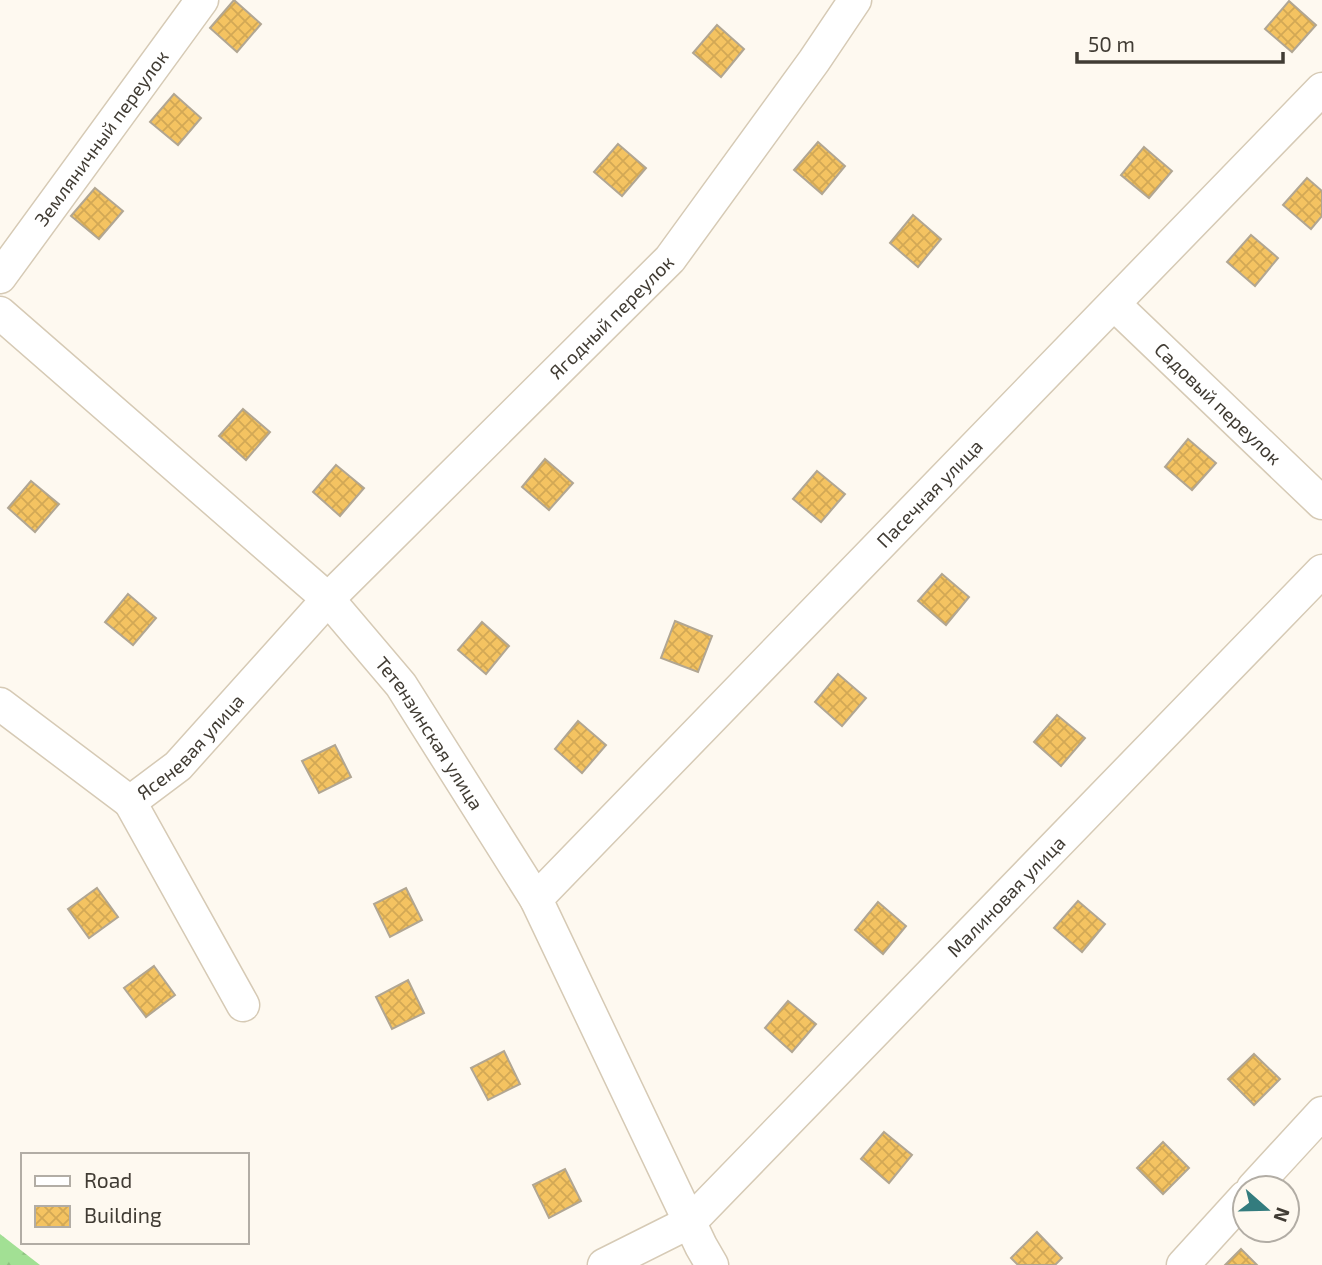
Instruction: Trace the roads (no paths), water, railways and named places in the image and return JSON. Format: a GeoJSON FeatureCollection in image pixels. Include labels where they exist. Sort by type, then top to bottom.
{"type":"FeatureCollection","features":[{"type":"Feature","properties":{"kind":"street","name":"Земляничный переулок"},"geometry":{"type":"LineString","coordinates":[[0,277],[202,0]]}},
{"type":"Feature","properties":{"kind":"street","name":"Ягодный переулок"},"geometry":{"type":"LineString","coordinates":[[328,599],[670,259],[855,0]]}},
{"type":"Feature","properties":{"kind":"street","name":"Пасечная улица"},"geometry":{"type":"LineString","coordinates":[[536,899],[1322,89]]}},
{"type":"Feature","properties":{"kind":"street","name":"Садовый переулок"},"geometry":{"type":"LineString","coordinates":[[1114,304],[1322,503]]}},
{"type":"Feature","properties":{"kind":"street","name":"Тетензинская улица"},"geometry":{"type":"LineString","coordinates":[[0,313],[328,599],[401,685],[536,899],[712,1265]]}},
{"type":"Feature","properties":{"kind":"street","name":"Малиновая улица"},"geometry":{"type":"LineString","coordinates":[[690,1222],[1322,571]]}},
{"type":"Feature","properties":{"kind":"street","name":"Ясеневая улица"},"geometry":{"type":"LineString","coordinates":[[0,704],[130,802],[178,766],[328,599]]}},
{"type":"Feature","properties":{"kind":"street"},"geometry":{"type":"LineString","coordinates":[[130,802],[243,1005]]}},
{"type":"Feature","properties":{"kind":"street"},"geometry":{"type":"LineString","coordinates":[[1267,1174],[1322,1113]]}},
{"type":"Feature","properties":{"kind":"street"},"geometry":{"type":"LineString","coordinates":[[1183,1265],[1231,1212]]}},
{"type":"Feature","properties":{"kind":"street"},"geometry":{"type":"LineString","coordinates":[[604,1265],[690,1222]]}}]}
